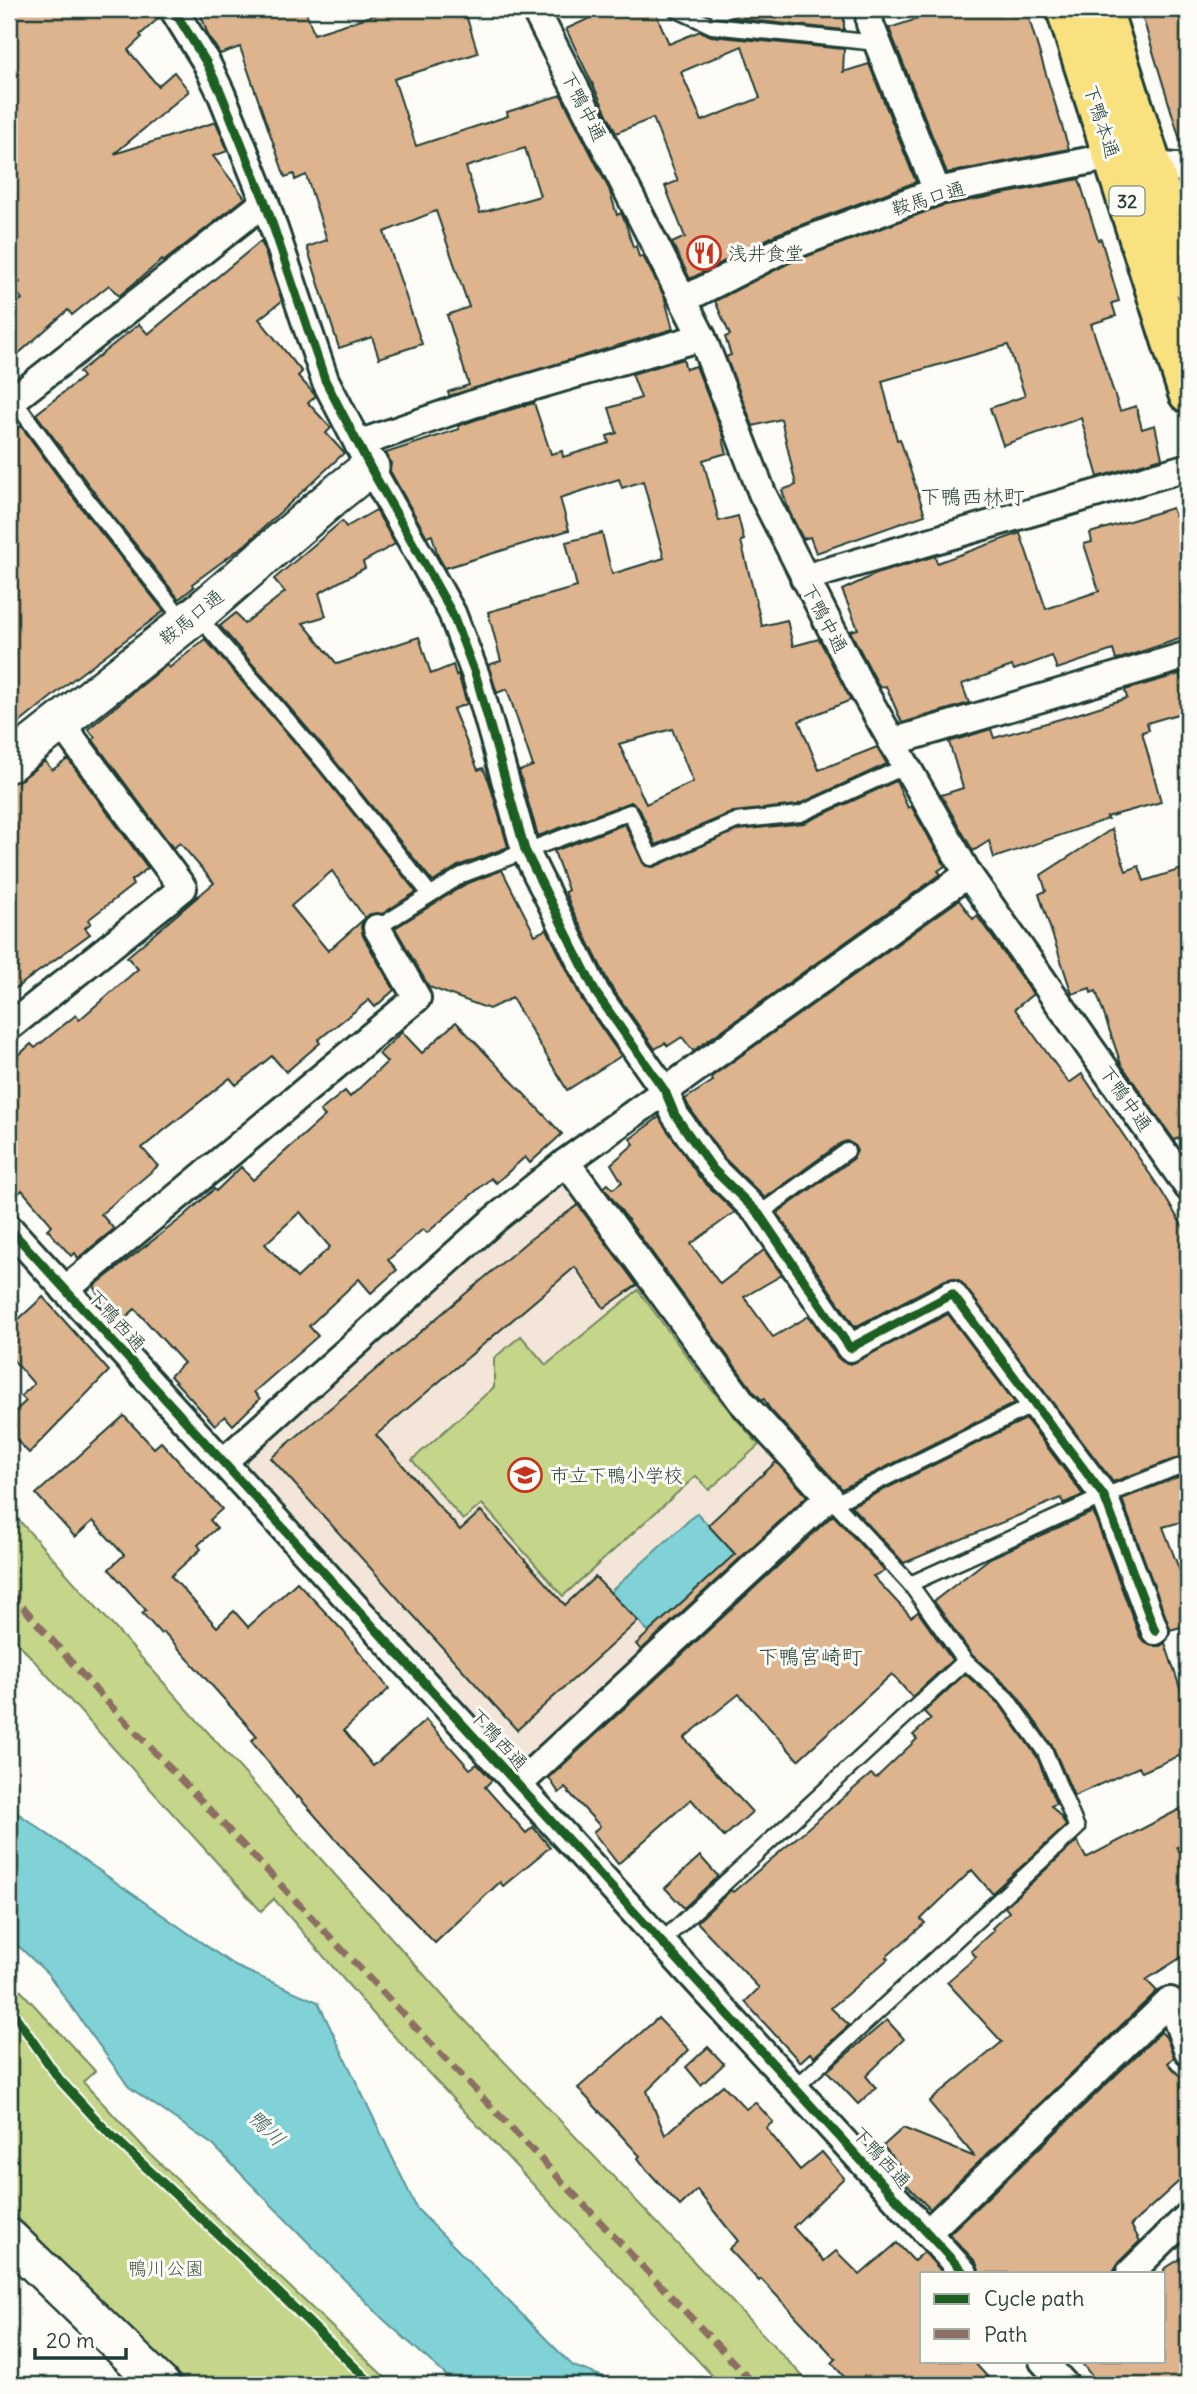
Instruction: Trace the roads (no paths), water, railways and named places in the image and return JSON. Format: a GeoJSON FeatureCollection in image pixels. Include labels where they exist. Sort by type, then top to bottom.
{"type":"FeatureCollection","features":[{"type":"Feature","properties":{"kind":"main road","name":"下鴨本通"},"geometry":{"type":"LineString","coordinates":[[1066,9],[1188,393]]}},
{"type":"Feature","properties":{"kind":"main road","name":"下鴨本通"},"geometry":{"type":"LineString","coordinates":[[1102,9],[1170,166],[1188,279]]}},
{"type":"Feature","properties":{"kind":"street"},"geometry":{"type":"LineString","coordinates":[[173,9],[206,62],[221,93],[265,202],[325,380],[364,456],[452,613],[475,676],[525,850],[596,993],[664,1091],[675,1115],[713,1168],[759,1214],[850,1348],[952,1294],[1104,1496],[1154,1631]]}},
{"type":"Feature","properties":{"kind":"street","name":"下鴨中通"},"geometry":{"type":"LineString","coordinates":[[535,9],[702,337],[762,493],[804,578],[892,742],[968,874],[1188,1187]]}},
{"type":"Feature","properties":{"kind":"street"},"geometry":{"type":"LineString","coordinates":[[869,9],[870,24],[877,43],[937,191]]}},
{"type":"Feature","properties":{"kind":"street","name":"鞍馬口通"},"geometry":{"type":"LineString","coordinates":[[683,300],[783,249],[937,191],[1113,156],[1170,166]]}},
{"type":"Feature","properties":{"kind":"street"},"geometry":{"type":"LineString","coordinates":[[10,399],[265,202]]}},
{"type":"Feature","properties":{"kind":"street","name":"鞍馬口通"},"geometry":{"type":"LineString","coordinates":[[9,763],[191,619],[364,456],[473,404],[702,337]]}},
{"type":"Feature","properties":{"kind":"street"},"geometry":{"type":"LineString","coordinates":[[804,578],[1188,467]]}},
{"type":"Feature","properties":{"kind":"street"},"geometry":{"type":"LineString","coordinates":[[892,742],[1188,655]]}},
{"type":"Feature","properties":{"kind":"street"},"geometry":{"type":"LineString","coordinates":[[9,1027],[183,888],[60,722]]}},
{"type":"Feature","properties":{"kind":"street"},"geometry":{"type":"LineString","coordinates":[[223,1462],[495,1219],[664,1091],[968,874]]}},
{"type":"Feature","properties":{"kind":"street"},"geometry":{"type":"LineString","coordinates":[[65,1290],[417,998],[377,928]]}},
{"type":"Feature","properties":{"kind":"street"},"geometry":{"type":"LineString","coordinates":[[518,1785],[832,1500],[742,1402],[566,1163]]}},
{"type":"Feature","properties":{"kind":"street","name":"下鴨西通"},"geometry":{"type":"LineString","coordinates":[[9,1228],[963,2272]]}},
{"type":"Feature","properties":{"kind":"street"},"geometry":{"type":"LineString","coordinates":[[927,2233],[1170,2001],[1188,2051]]}},
{"type":"Feature","properties":{"kind":"street"},"geometry":{"type":"LineString","coordinates":[[1131,2272],[1188,2216]]}},
{"type":"Feature","properties":{"kind":"street"},"geometry":{"type":"LineString","coordinates":[[9,2238],[161,2385]]}},
{"type":"Feature","properties":{"kind":"street"},"geometry":{"type":"LineString","coordinates":[[1044,2362],[1065,2385]]}},
{"type":"Feature","properties":{"kind":"lane"},"geometry":{"type":"LineString","coordinates":[[675,9],[712,26],[877,43]]}},
{"type":"Feature","properties":{"kind":"lane"},"geometry":{"type":"LineString","coordinates":[[10,399],[89,502],[191,619],[323,761],[430,894]]}},
{"type":"Feature","properties":{"kind":"lane"},"geometry":{"type":"LineString","coordinates":[[377,928],[462,875],[630,812],[651,858],[736,821],[800,814],[906,766]]}},
{"type":"Feature","properties":{"kind":"lane"},"geometry":{"type":"LineString","coordinates":[[759,1214],[847,1151]]}},
{"type":"Feature","properties":{"kind":"lane"},"geometry":{"type":"LineString","coordinates":[[795,2088],[1077,1828],[1045,1752],[1007,1699],[965,1661],[910,1584],[832,1500],[1033,1405]]}},
{"type":"Feature","properties":{"kind":"lane"},"geometry":{"type":"LineString","coordinates":[[910,1584],[1104,1496],[1188,1463]]}},
{"type":"Feature","properties":{"kind":"lane"},"geometry":{"type":"LineString","coordinates":[[661,1942],[965,1661]]}},
{"type":"Feature","properties":{"kind":"water"},"geometry":{"type":"Polygon","coordinates":[[[697,1513],[735,1554],[649,1632],[610,1592],[697,1513]]]}},
{"type":"Feature","properties":{"kind":"water","name":"鴨川"},"geometry":{"type":"Polygon","coordinates":[[[9,1807],[235,1966],[318,2002],[417,2209],[573,2366],[626,2385],[457,2385],[383,2319],[213,2145],[129,2087],[48,1974],[9,1937],[9,1807]]]}},
{"type":"Feature","properties":{"kind":"place","name":"浅井食堂"},"geometry":{"type":"Point","coordinates":[704,253]}},
{"type":"Feature","properties":{"kind":"place","name":"市立下鴨小学校"},"geometry":{"type":"Point","coordinates":[525,1475]}},
{"type":"Feature","properties":{"kind":"district","name":"下鴨西林町"},"geometry":{"type":"Point","coordinates":[972,496]}},
{"type":"Feature","properties":{"kind":"district","name":"下鴨宮崎町"},"geometry":{"type":"Point","coordinates":[810,1656]}},
{"type":"Feature","properties":{"kind":"park label","name":"鴨川公園"},"geometry":{"type":"Point","coordinates":[166,2268]}}]}
